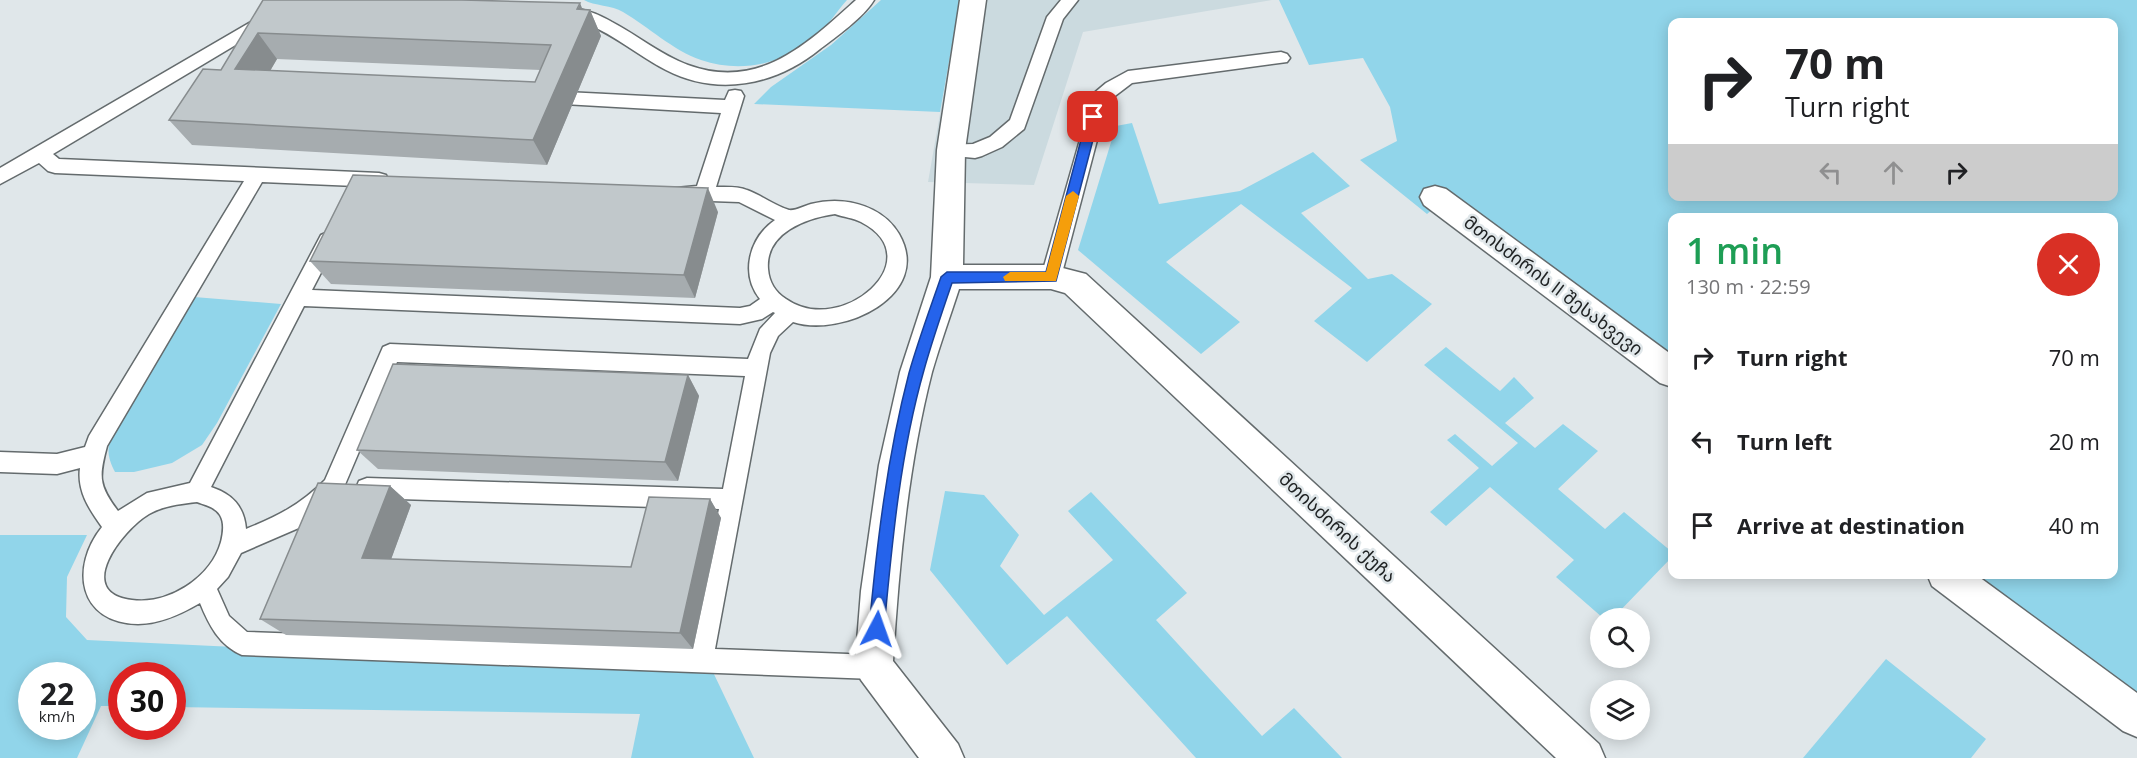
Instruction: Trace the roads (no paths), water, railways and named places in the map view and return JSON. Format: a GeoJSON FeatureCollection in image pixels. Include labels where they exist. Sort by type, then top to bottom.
{"type":"FeatureCollection","features":[{"type":"Feature","properties":{"kind":"street"},"geometry":{"type":"LineString","coordinates":[[944,758],[874,667],[879,591],[896,465],[916,372],[947,277],[951,150],[973,0]]}},
{"type":"Feature","properties":{"kind":"street","name":"მთისძირის II შესახვევი"},"geometry":{"type":"LineString","coordinates":[[1435,197],[1668,370]]}},
{"type":"Feature","properties":{"kind":"street","name":"მთისძირის ქუჩა"},"geometry":{"type":"LineString","coordinates":[[947,277],[1051,277],[1075,283],[1585,758]]}},
{"type":"Feature","properties":{"kind":"street"},"geometry":{"type":"LineString","coordinates":[[1952,579],[2137,717]]}},
{"type":"Feature","properties":{"kind":"lane"},"geometry":{"type":"LineString","coordinates":[[0,177],[283,9],[270,0]]}},
{"type":"Feature","properties":{"kind":"lane"},"geometry":{"type":"LineString","coordinates":[[546,13],[570,14],[599,21],[623,37],[684,70],[730,78],[753,78],[776,71],[803,56],[866,0]]}},
{"type":"Feature","properties":{"kind":"lane"},"geometry":{"type":"LineString","coordinates":[[951,150],[975,151],[996,142],[1018,124],[1055,17],[1070,0]]}},
{"type":"Feature","properties":{"kind":"lane"},"geometry":{"type":"LineString","coordinates":[[1051,277],[1098,99],[1128,77],[1281,58]]}},
{"type":"Feature","properties":{"kind":"lane"},"geometry":{"type":"LineString","coordinates":[[197,60],[213,75]]}},
{"type":"Feature","properties":{"kind":"lane"},"geometry":{"type":"LineString","coordinates":[[704,194],[741,78]]}},
{"type":"Feature","properties":{"kind":"lane"},"geometry":{"type":"LineString","coordinates":[[531,96],[732,107]]}},
{"type":"Feature","properties":{"kind":"lane"},"geometry":{"type":"LineString","coordinates":[[39,153],[55,166],[396,180]]}},
{"type":"Feature","properties":{"kind":"lane"},"geometry":{"type":"LineString","coordinates":[[116,527],[89,490],[90,467],[97,443],[257,175]]}},
{"type":"Feature","properties":{"kind":"lane"},"geometry":{"type":"LineString","coordinates":[[350,199],[360,179]]}},
{"type":"Feature","properties":{"kind":"lane"},"geometry":{"type":"LineString","coordinates":[[668,192],[741,195],[790,219]]}},
{"type":"Feature","properties":{"kind":"lane"},"geometry":{"type":"LineString","coordinates":[[298,298],[740,316],[781,308],[813,318],[836,318],[859,310],[878,298],[891,282],[898,264],[897,246],[889,231],[875,218],[856,210],[835,207],[812,210],[790,219],[773,232],[761,249],[757,268],[760,286],[781,308]]}},
{"type":"Feature","properties":{"kind":"lane"},"geometry":{"type":"LineString","coordinates":[[197,492],[339,219]]}},
{"type":"Feature","properties":{"kind":"lane"},"geometry":{"type":"LineString","coordinates":[[701,661],[757,368],[766,336],[774,325],[781,308]]}},
{"type":"Feature","properties":{"kind":"lane"},"geometry":{"type":"LineString","coordinates":[[232,546],[293,520],[316,504],[333,487],[390,354],[757,368]]}},
{"type":"Feature","properties":{"kind":"lane"},"geometry":{"type":"LineString","coordinates":[[0,462],[57,464],[93,455]]}},
{"type":"Feature","properties":{"kind":"lane"},"geometry":{"type":"LineString","coordinates":[[333,487],[732,500]]}},
{"type":"Feature","properties":{"kind":"lane"},"geometry":{"type":"LineString","coordinates":[[197,492],[216,498],[229,509],[235,526],[232,546],[222,567],[204,586],[180,602],[155,612],[131,613],[112,608],[100,598],[93,582],[94,564],[102,546],[116,527],[134,512],[154,500],[176,494],[197,492]]}},
{"type":"Feature","properties":{"kind":"lane"},"geometry":{"type":"LineString","coordinates":[[204,586],[221,624],[242,643],[874,667]]}}]}
